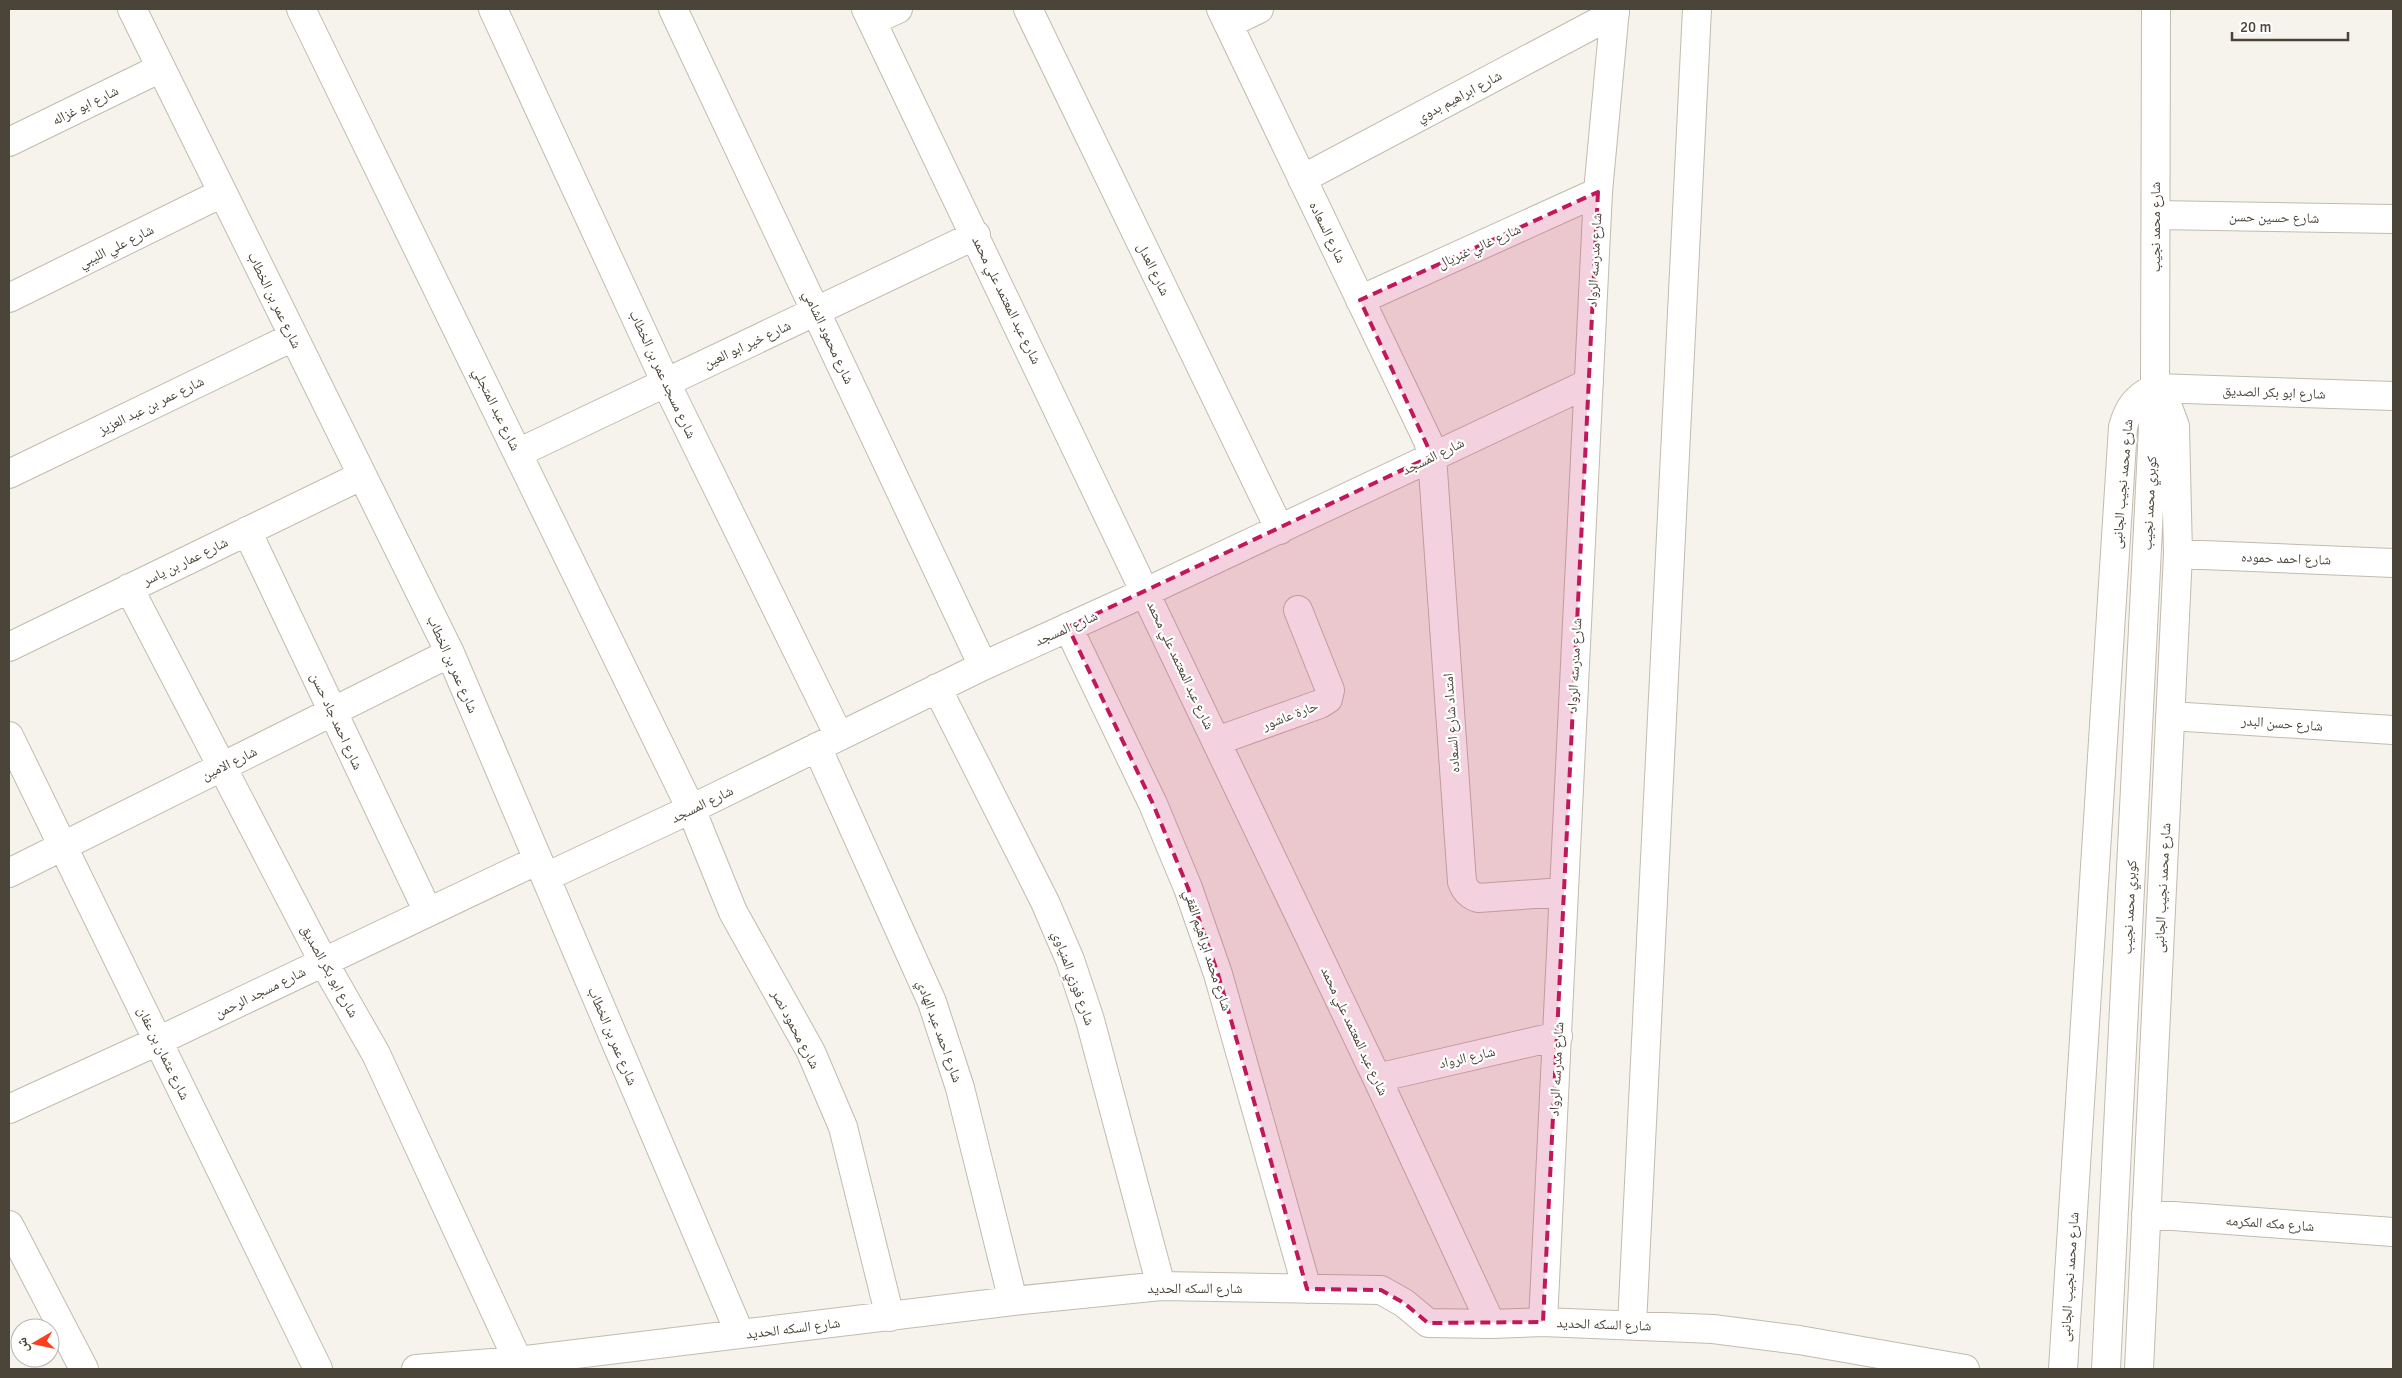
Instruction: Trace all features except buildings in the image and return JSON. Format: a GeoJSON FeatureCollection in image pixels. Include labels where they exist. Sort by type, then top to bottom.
{"type":"FeatureCollection","features":[{"type":"Feature","properties":{"kind":"street","name":"شارع عمر بن الخطاب"},"geometry":{"type":"LineString","coordinates":[[132,9],[450,654],[740,1334]]}},
{"type":"Feature","properties":{"kind":"street","name":"شارع عبد المتجلي"},"geometry":{"type":"LineString","coordinates":[[301,9],[691,809]]}},
{"type":"Feature","properties":{"kind":"street","name":"شارع مسجد عمر بن الخطاب"},"geometry":{"type":"LineString","coordinates":[[493,9],[666,383],[828,742]]}},
{"type":"Feature","properties":{"kind":"street","name":"شارع محمود الشامي"},"geometry":{"type":"LineString","coordinates":[[673,9],[983,666]]}},
{"type":"Feature","properties":{"kind":"street"},"geometry":{"type":"LineString","coordinates":[[869,15],[898,9]]}},
{"type":"Feature","properties":{"kind":"street","name":"شارع العدل"},"geometry":{"type":"LineString","coordinates":[[1028,9],[1280,530]]}},
{"type":"Feature","properties":{"kind":"street"},"geometry":{"type":"LineString","coordinates":[[1225,16],[1259,9]]}},
{"type":"Feature","properties":{"kind":"street"},"geometry":{"type":"LineString","coordinates":[[1632,1325],[1697,9]]}},
{"type":"Feature","properties":{"kind":"street","name":"شارع محمد نجيب"},"geometry":{"type":"LineString","coordinates":[[2152,445],[2155,388],[2156,9]]}},
{"type":"Feature","properties":{"kind":"street","name":"شارع ابراهيم بدوي"},"geometry":{"type":"LineString","coordinates":[[1302,179],[1615,11]]}},
{"type":"Feature","properties":{"kind":"street","name":"شارع مدرسه الرواد"},"geometry":{"type":"LineString","coordinates":[[1543,1322],[1598,192],[1615,11]]}},
{"type":"Feature","properties":{"kind":"street","name":"شارع عبد المعتمد علي محمد"},"geometry":{"type":"LineString","coordinates":[[869,15],[976,235],[1377,1078],[1491,1324]]}},
{"type":"Feature","properties":{"kind":"street","name":"شارع السعاده"},"geometry":{"type":"LineString","coordinates":[[1225,16],[1428,441],[1432,456]]}},
{"type":"Feature","properties":{"kind":"street","name":"شارع ابو غزاله"},"geometry":{"type":"LineString","coordinates":[[9,142],[161,68]]}},
{"type":"Feature","properties":{"kind":"street","name":"شارع غالي غبريال"},"geometry":{"type":"LineString","coordinates":[[1360,300],[1598,192]]}},
{"type":"Feature","properties":{"kind":"street","name":"شارع علي الليبي"},"geometry":{"type":"LineString","coordinates":[[9,298],[222,193]]}},
{"type":"Feature","properties":{"kind":"street","name":"شارع حسين حسن"},"geometry":{"type":"LineString","coordinates":[[2156,215],[2393,219]]}},
{"type":"Feature","properties":{"kind":"street","name":"شارع خير ابو العين"},"geometry":{"type":"LineString","coordinates":[[518,453],[976,235]]}},
{"type":"Feature","properties":{"kind":"street","name":"شارع عمر بن عبد العزيز"},"geometry":{"type":"LineString","coordinates":[[9,474],[293,337]]}},
{"type":"Feature","properties":{"kind":"street","name":"شارع المسجد"},"geometry":{"type":"LineString","coordinates":[[542,869],[691,809],[983,666],[1280,530],[1589,382]]}},
{"type":"Feature","properties":{"kind":"street","name":"شارع ابو بكر الصديق"},"geometry":{"type":"LineString","coordinates":[[2155,388],[2393,396]]}},
{"type":"Feature","properties":{"kind":"street","name":"شارع محمد نجيب الجانبى"},"geometry":{"type":"LineString","coordinates":[[2063,1369],[2124,428],[2127,414],[2133,403],[2143,394],[2155,388],[2165,399],[2175,426],[2178,554],[2139,1369]]}},
{"type":"Feature","properties":{"kind":"street","name":"كوبري محمد نجيب"},"geometry":{"type":"LineString","coordinates":[[2106,1369],[2152,445]]}},
{"type":"Feature","properties":{"kind":"street","name":"امتداد شارع السعاده"},"geometry":{"type":"LineString","coordinates":[[1432,456],[1462,882],[1467,892],[1478,898],[1563,892]]}},
{"type":"Feature","properties":{"kind":"street","name":"شارع عمار بن ياسر"},"geometry":{"type":"LineString","coordinates":[[9,647],[246,530],[361,476]]}},
{"type":"Feature","properties":{"kind":"street","name":"شارع احمد جاد حسن"},"geometry":{"type":"LineString","coordinates":[[246,530],[428,912]]}},
{"type":"Feature","properties":{"kind":"street","name":"شارع احمد حموده"},"geometry":{"type":"LineString","coordinates":[[2178,554],[2393,563]]}},
{"type":"Feature","properties":{"kind":"street","name":"شارع ابو بكر الصديق"},"geometry":{"type":"LineString","coordinates":[[129,588],[323,961],[376,1054],[518,1361]]}},
{"type":"Feature","properties":{"kind":"street","name":"حارة عاشور"},"geometry":{"type":"LineString","coordinates":[[1217,742],[1320,704],[1328,699],[1330,690],[1298,610]]}},
{"type":"Feature","properties":{"kind":"street","name":"شارع محمد ابراهيم الفقي"},"geometry":{"type":"LineString","coordinates":[[1068,627],[1153,804],[1188,888],[1218,974],[1307,1289]]}},
{"type":"Feature","properties":{"kind":"street","name":"شارع الامين"},"geometry":{"type":"LineString","coordinates":[[9,873],[450,654]]}},
{"type":"Feature","properties":{"kind":"street","name":"شارع فوزي المنياوي"},"geometry":{"type":"LineString","coordinates":[[937,688],[1045,902],[1070,960],[1090,1020],[1161,1286]]}},
{"type":"Feature","properties":{"kind":"street","name":"شارع حسن البدر"},"geometry":{"type":"LineString","coordinates":[[2170,716],[2393,730]]}},
{"type":"Feature","properties":{"kind":"street","name":"شارع عثمان بن عفان"},"geometry":{"type":"LineString","coordinates":[[9,736],[318,1369]]}},
{"type":"Feature","properties":{"kind":"street","name":"شارع احمد عبد الهادي"},"geometry":{"type":"LineString","coordinates":[[828,742],[932,1002],[960,1088],[1013,1301]]}},
{"type":"Feature","properties":{"kind":"street","name":"شارع محمود نصر"},"geometry":{"type":"LineString","coordinates":[[691,809],[733,912],[811,1052],[843,1127],[890,1317]]}},
{"type":"Feature","properties":{"kind":"street","name":"شارع مسجد الرحمن"},"geometry":{"type":"LineString","coordinates":[[9,1109],[158,1041],[428,912],[542,869]]}},
{"type":"Feature","properties":{"kind":"street","name":"شارع الرواد"},"geometry":{"type":"LineString","coordinates":[[1377,1078],[1558,1036]]}},
{"type":"Feature","properties":{"kind":"street","name":"شارع مكه المكرمه"},"geometry":{"type":"LineString","coordinates":[[2146,1214],[2393,1232]]}},
{"type":"Feature","properties":{"kind":"street"},"geometry":{"type":"LineString","coordinates":[[9,1225],[84,1369]]}},
{"type":"Feature","properties":{"kind":"street","name":"شارع السكه الحديد"},"geometry":{"type":"LineString","coordinates":[[416,1369],[518,1361],[1013,1301],[1161,1286],[1381,1290],[1404,1303],[1428,1324],[1543,1322],[1712,1329],[1799,1340],[1965,1369]]}},
{"type":"Feature","properties":{"kind":"highlighted area"},"geometry":{"type":"Polygon","coordinates":[[[1598,192],[1543,1322],[1428,1323],[1404,1303],[1381,1290],[1307,1289],[1218,974],[1188,888],[1153,804],[1068,627],[1432,456],[1360,300],[1598,192]]]}}]}
